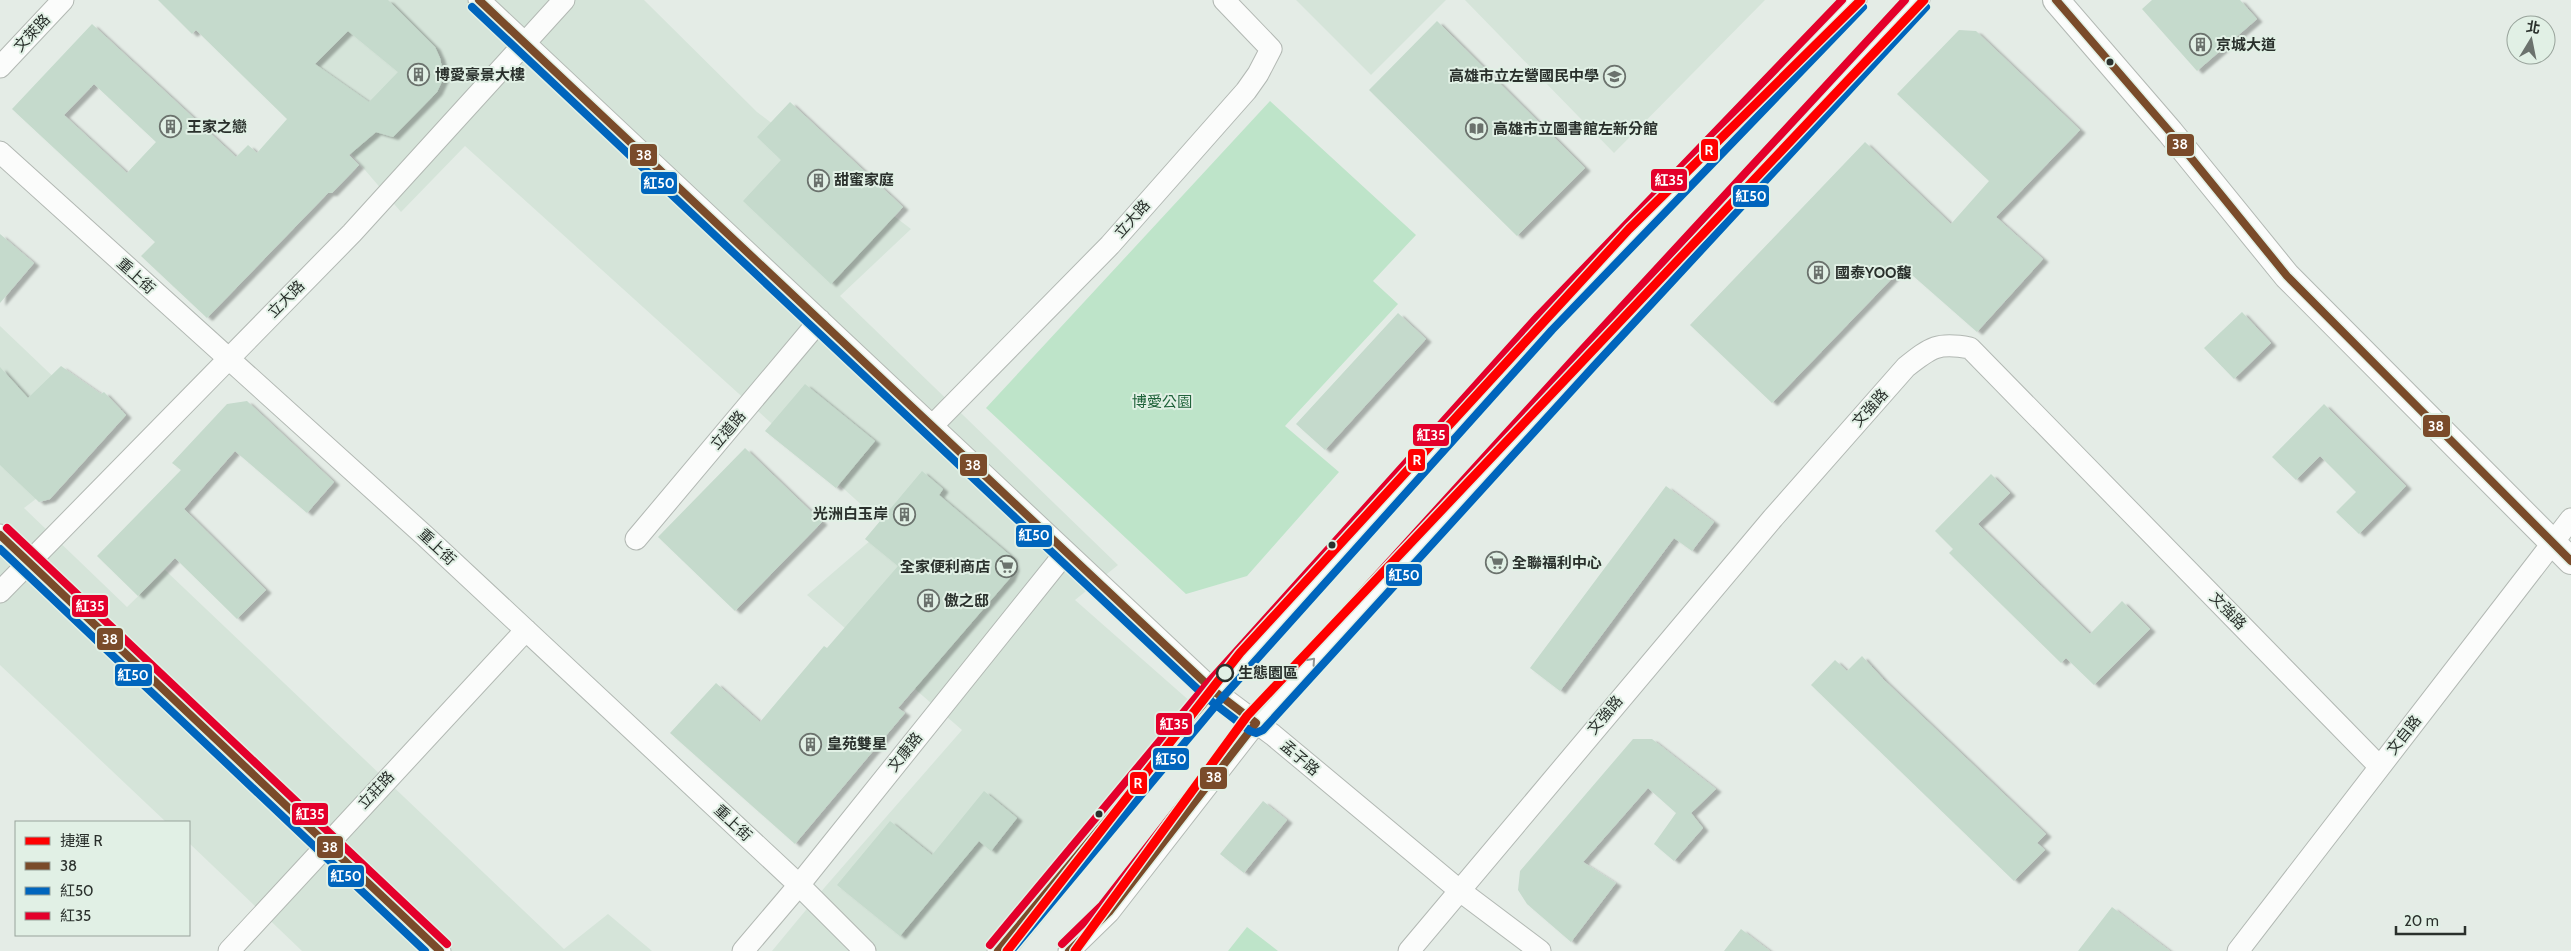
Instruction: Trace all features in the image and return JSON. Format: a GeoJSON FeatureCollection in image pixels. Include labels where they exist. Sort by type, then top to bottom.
{"type":"FeatureCollection","features":[{"type":"Feature","properties":{"kind":"street","name":"文萊路"},"geometry":{"type":"LineString","coordinates":[[0,67],[63,0]]}},
{"type":"Feature","properties":{"kind":"street","name":"孟子路"},"geometry":{"type":"LineString","coordinates":[[479,0],[1214,691],[1256,723],[1459,890],[1540,951]]}},
{"type":"Feature","properties":{"kind":"street","name":"立大路"},"geometry":{"type":"LineString","coordinates":[[0,592],[227,358],[352,233],[526,44],[564,0]]}},
{"type":"Feature","properties":{"kind":"street","name":"立大路"},"geometry":{"type":"LineString","coordinates":[[932,426],[1110,245],[1246,91],[1258,74],[1271,49],[1224,0]]}},
{"type":"Feature","properties":{"kind":"street"},"geometry":{"type":"LineString","coordinates":[[998,951],[1214,691],[1545,322],[1856,0]]}},
{"type":"Feature","properties":{"kind":"street"},"geometry":{"type":"LineString","coordinates":[[1069,951],[1109,912],[1256,723],[1587,359],[1919,0]]}},
{"type":"Feature","properties":{"kind":"street"},"geometry":{"type":"LineString","coordinates":[[2056,0],[2170,132],[2287,276],[2571,561]]}},
{"type":"Feature","properties":{"kind":"street","name":"重上街"},"geometry":{"type":"LineString","coordinates":[[0,152],[394,508],[799,884],[865,951]]}},
{"type":"Feature","properties":{"kind":"street","name":"立道路"},"geometry":{"type":"LineString","coordinates":[[636,539],[820,320]]}},
{"type":"Feature","properties":{"kind":"street","name":"文強路"},"geometry":{"type":"LineString","coordinates":[[1409,951],[1772,518],[1906,367],[1929,348],[1950,344],[1970,348],[2380,767]]}},
{"type":"Feature","properties":{"kind":"street","name":"文自路"},"geometry":{"type":"LineString","coordinates":[[2238,951],[2571,519]]}},
{"type":"Feature","properties":{"kind":"street"},"geometry":{"type":"LineString","coordinates":[[0,535],[440,951]]}},
{"type":"Feature","properties":{"kind":"street","name":"文康路"},"geometry":{"type":"LineString","coordinates":[[743,951],[1066,552]]}},
{"type":"Feature","properties":{"kind":"street","name":"立莊路"},"geometry":{"type":"LineString","coordinates":[[229,951],[526,630]]}},
{"type":"Feature","properties":{"kind":"shaded area"},"geometry":{"type":"Polygon","coordinates":[[[312,0],[644,0],[757,112],[911,229],[840,296],[1118,565],[1075,600],[1209,718],[1019,951],[772,951],[825,887],[962,730],[807,595],[886,527],[465,146],[401,212],[275,65],[312,0]]]}},
{"type":"Feature","properties":{"kind":"shaded area"},"geometry":{"type":"Polygon","coordinates":[[[1296,0],[1446,0],[1371,75],[1296,0]]]}},
{"type":"Feature","properties":{"kind":"shaded area","name":"高雄市立左營國民中學"},"geometry":{"type":"Polygon","coordinates":[[[1465,0],[1765,0],[1614,153],[1465,0]]]}},
{"type":"Feature","properties":{"kind":"shaded area"},"geometry":{"type":"Polygon","coordinates":[[[0,326],[106,427],[66,476],[24,508],[127,607],[165,570],[564,949],[608,914],[652,951],[302,951],[190,844],[190,821],[165,821],[0,665],[0,326]]]}},
{"type":"Feature","properties":{"kind":"green space","name":"博愛公園"},"geometry":{"type":"Polygon","coordinates":[[[1270,101],[1416,235],[1373,281],[1398,304],[1285,426],[1339,472],[1247,576],[1186,594],[986,408],[1270,101]]]}},
{"type":"Feature","properties":{"kind":"green space"},"geometry":{"type":"Polygon","coordinates":[[[1247,927],[1278,951],[1228,951],[1247,927]]]}},
{"type":"Feature","properties":{"kind":"building"},"geometry":{"type":"Polygon","coordinates":[[[158,0],[388,0],[435,47],[440,58],[444,77],[437,92],[393,137],[376,132],[349,155],[359,165],[332,193],[328,193],[207,318],[141,256],[155,242],[12,109],[92,24],[236,157],[248,145],[257,153],[287,119],[196,30],[192,34],[158,0]],[[348,31],[315,64],[369,102],[398,72],[348,31]],[[94,84],[64,115],[127,173],[156,142],[94,84]]]}},
{"type":"Feature","properties":{"kind":"building","name":"京城大道"},"geometry":{"type":"Polygon","coordinates":[[[2152,0],[2240,0],[2257,19],[2197,71],[2142,9],[2152,0]]]}},
{"type":"Feature","properties":{"kind":"building","name":"高雄市立圖書館左新分館"},"geometry":{"type":"Polygon","coordinates":[[[1437,21],[1585,168],[1517,236],[1369,90],[1437,21]]]}},
{"type":"Feature","properties":{"kind":"building"},"geometry":{"type":"Polygon","coordinates":[[[1959,30],[1976,31],[2080,130],[1996,217],[2043,259],[1977,332],[1903,267],[1772,403],[1690,325],[1865,142],[1951,224],[1989,181],[1897,94],[1959,30]]]}},
{"type":"Feature","properties":{"kind":"building","name":"甜蜜家庭"},"geometry":{"type":"Polygon","coordinates":[[[790,102],[903,207],[831,284],[743,201],[781,160],[757,137],[790,102]]]}},
{"type":"Feature","properties":{"kind":"building"},"geometry":{"type":"Polygon","coordinates":[[[0,234],[34,263],[0,303],[0,234]]]}},
{"type":"Feature","properties":{"kind":"building"},"geometry":{"type":"Polygon","coordinates":[[[2242,312],[2271,343],[2234,379],[2204,348],[2242,312]]]}},
{"type":"Feature","properties":{"kind":"building"},"geometry":{"type":"Polygon","coordinates":[[[1398,313],[1426,339],[1325,450],[1296,424],[1398,313]]]}},
{"type":"Feature","properties":{"kind":"building"},"geometry":{"type":"Polygon","coordinates":[[[61,366],[101,394],[104,392],[126,415],[50,499],[39,502],[0,465],[0,367],[28,398],[61,366]]]}},
{"type":"Feature","properties":{"kind":"building"},"geometry":{"type":"Polygon","coordinates":[[[805,384],[875,441],[836,488],[765,431],[805,384]]]}},
{"type":"Feature","properties":{"kind":"building"},"geometry":{"type":"Polygon","coordinates":[[[247,401],[334,482],[307,513],[235,451],[184,509],[266,590],[237,619],[175,558],[138,596],[97,556],[181,470],[172,463],[227,404],[247,401]]]}},
{"type":"Feature","properties":{"kind":"building"},"geometry":{"type":"Polygon","coordinates":[[[2324,404],[2406,486],[2359,534],[2336,512],[2356,492],[2320,456],[2296,480],[2272,457],[2324,404]]]}},
{"type":"Feature","properties":{"kind":"building"},"geometry":{"type":"Polygon","coordinates":[[[745,448],[822,522],[735,611],[658,537],[745,448]]]}},
{"type":"Feature","properties":{"kind":"building"},"geometry":{"type":"Polygon","coordinates":[[[922,471],[943,489],[939,495],[1012,557],[1014,568],[1010,578],[898,708],[905,713],[795,844],[670,733],[716,683],[760,722],[824,646],[827,648],[898,566],[865,539],[922,471]]]}},
{"type":"Feature","properties":{"kind":"building"},"geometry":{"type":"Polygon","coordinates":[[[1991,474],[2010,493],[1978,524],[2090,634],[2122,601],[2150,629],[2094,685],[2066,658],[2061,663],[1949,553],[1953,549],[1935,531],[1991,474]]]}},
{"type":"Feature","properties":{"kind":"building"},"geometry":{"type":"Polygon","coordinates":[[[1666,486],[1714,522],[1692,551],[1674,538],[1560,691],[1530,668],[1666,486]]]}},
{"type":"Feature","properties":{"kind":"building"},"geometry":{"type":"Polygon","coordinates":[[[1862,656],[1884,680],[2046,834],[2037,843],[2045,850],[2014,881],[1811,685],[1835,660],[1847,671],[1862,656]]]}},
{"type":"Feature","properties":{"kind":"building"},"geometry":{"type":"Polygon","coordinates":[[[1633,739],[1652,739],[1716,789],[1691,813],[1703,828],[1674,861],[1654,844],[1676,813],[1648,788],[1583,862],[1616,883],[1571,942],[1527,904],[1518,890],[1520,871],[1633,739]]]}},
{"type":"Feature","properties":{"kind":"building"},"geometry":{"type":"Polygon","coordinates":[[[984,791],[1017,818],[991,851],[979,841],[900,936],[837,885],[890,821],[932,855],[984,791]]]}},
{"type":"Feature","properties":{"kind":"building"},"geometry":{"type":"Polygon","coordinates":[[[1263,801],[1287,820],[1244,873],[1220,854],[1263,801]]]}},
{"type":"Feature","properties":{"kind":"building"},"geometry":{"type":"Polygon","coordinates":[[[2112,907],[2170,951],[2078,951],[2112,907]]]}},
{"type":"Feature","properties":{"kind":"building"},"geometry":{"type":"Polygon","coordinates":[[[1741,929],[1770,951],[1724,951],[1741,929]]]}},
{"type":"Feature","properties":{"kind":"metro line","name":"R"},"geometry":{"type":"LineString","coordinates":[[1007,951],[1240,653],[1629,229],[1861,0]]}},
{"type":"Feature","properties":{"kind":"metro line","name":"R"},"geometry":{"type":"LineString","coordinates":[[1075,951],[1247,716],[1924,0]]}},
{"type":"Feature","properties":{"kind":"transit line","name":"38"},"geometry":{"type":"LineString","coordinates":[[479,0],[1214,691],[1256,723],[1109,912],[1069,951]]}},
{"type":"Feature","properties":{"kind":"transit line","name":"紅35"},"geometry":{"type":"LineString","coordinates":[[990,945],[1207,684],[1538,316],[1842,0]]}},
{"type":"Feature","properties":{"kind":"transit line","name":"紅35"},"geometry":{"type":"LineString","coordinates":[[1062,944],[1102,905],[1249,716],[1580,352],[1905,0]]}},
{"type":"Feature","properties":{"kind":"transit line","name":"38"},"geometry":{"type":"LineString","coordinates":[[2056,0],[2170,132],[2287,276],[2571,561]]}},
{"type":"Feature","properties":{"kind":"transit line","name":"紅50"},"geometry":{"type":"LineString","coordinates":[[472,7],[1207,698],[1250,731],[1256,733],[1263,730],[1594,366],[1926,7]]}},
{"type":"Feature","properties":{"kind":"transit line","name":"紅50"},"geometry":{"type":"LineString","coordinates":[[1011,951],[1222,698],[1552,330],[1863,7]]}},
{"type":"Feature","properties":{"kind":"transit line","name":"紅35"},"geometry":{"type":"LineString","coordinates":[[7,528],[447,944]]}},
{"type":"Feature","properties":{"kind":"transit line","name":"38"},"geometry":{"type":"LineString","coordinates":[[0,535],[440,951]]}},
{"type":"Feature","properties":{"kind":"transit line","name":"紅50"},"geometry":{"type":"LineString","coordinates":[[0,549],[425,951]]}},
{"type":"Feature","properties":{"kind":"transit line","name":"38"},"geometry":{"type":"LineString","coordinates":[[998,951],[1214,691]]}},
{"type":"Feature","properties":{"kind":"place","name":"京城大道"},"geometry":{"type":"Point","coordinates":[2200,45]}},
{"type":"Feature","properties":{"kind":"place","name":"博愛豪景大樓"},"geometry":{"type":"Point","coordinates":[419,75]}},
{"type":"Feature","properties":{"kind":"place","name":"高雄市立左營國民中學"},"geometry":{"type":"Point","coordinates":[1615,76]}},
{"type":"Feature","properties":{"kind":"place","name":"王家之戀"},"geometry":{"type":"Point","coordinates":[171,127]}},
{"type":"Feature","properties":{"kind":"place","name":"高雄市立圖書館左新分館"},"geometry":{"type":"Point","coordinates":[1477,129]}},
{"type":"Feature","properties":{"kind":"place","name":"甜蜜家庭"},"geometry":{"type":"Point","coordinates":[818,180]}},
{"type":"Feature","properties":{"kind":"place","name":"國泰YOO馥"},"geometry":{"type":"Point","coordinates":[1819,273]}},
{"type":"Feature","properties":{"kind":"place","name":"光洲白玉岸"},"geometry":{"type":"Point","coordinates":[904,514]}},
{"type":"Feature","properties":{"kind":"place","name":"全聯福利中心"},"geometry":{"type":"Point","coordinates":[1496,563]}},
{"type":"Feature","properties":{"kind":"place","name":"全家便利商店"},"geometry":{"type":"Point","coordinates":[1006,567]}},
{"type":"Feature","properties":{"kind":"place","name":"傲之邸"},"geometry":{"type":"Point","coordinates":[928,601]}},
{"type":"Feature","properties":{"kind":"place","name":"生態園區"},"geometry":{"type":"Point","coordinates":[1225,673]}},
{"type":"Feature","properties":{"kind":"place","name":"皇苑雙星"},"geometry":{"type":"Point","coordinates":[811,744]}}]}
